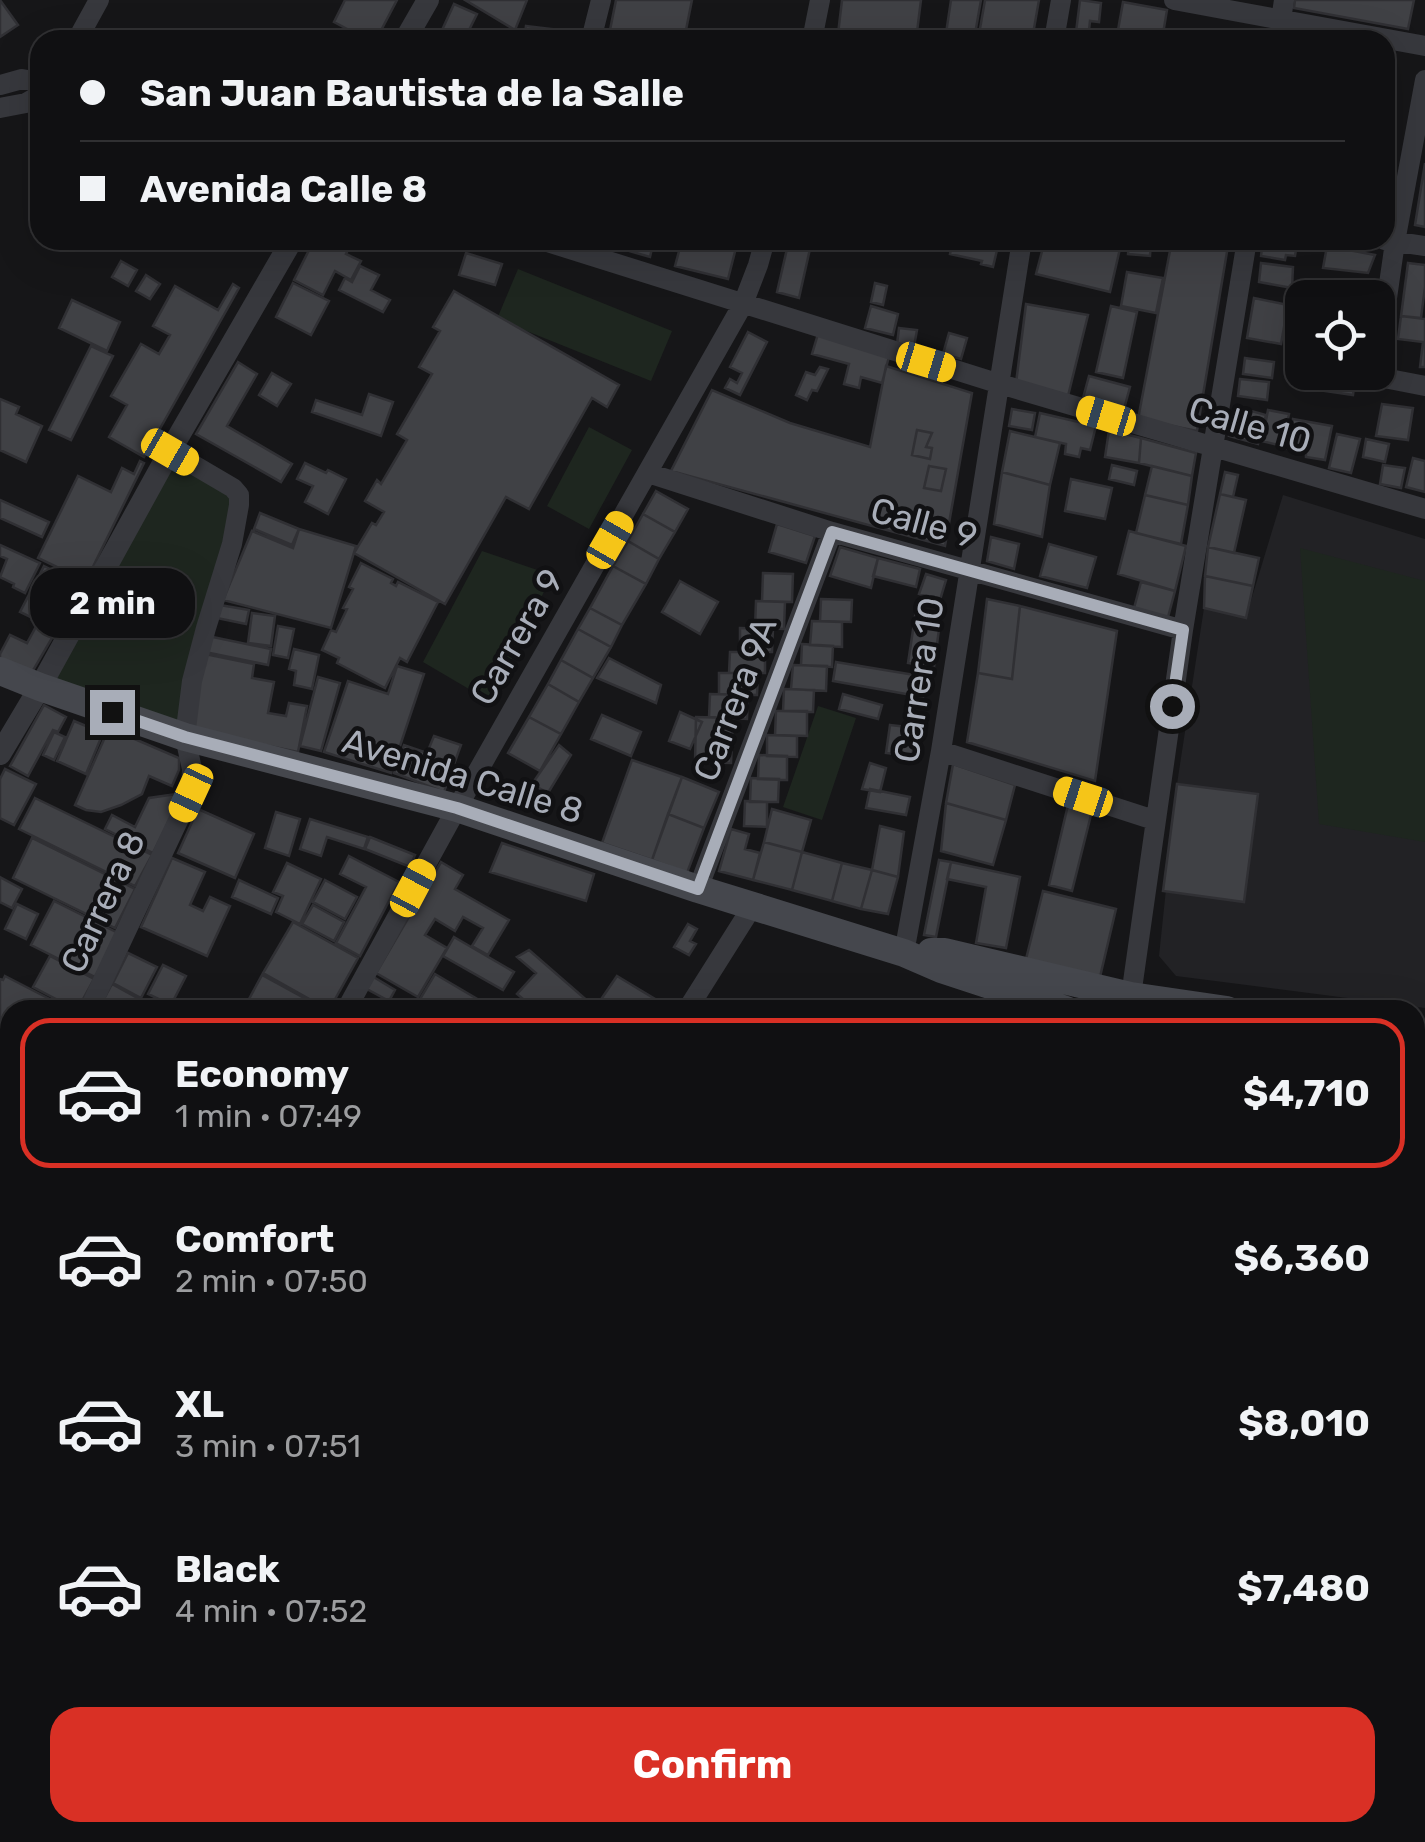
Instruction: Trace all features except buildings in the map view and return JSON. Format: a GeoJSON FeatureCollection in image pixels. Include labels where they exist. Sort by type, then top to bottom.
{"type":"FeatureCollection","features":[{"type":"Feature","properties":{"kind":"main road","name":"Avenida Calle 8"},"geometry":{"type":"LineString","coordinates":[[0,671],[185,737],[457,808],[752,907],[904,953],[1036,1000]]}},
{"type":"Feature","properties":{"kind":"main road","name":"Avenida Calle 8"},"geometry":{"type":"LineString","coordinates":[[904,953],[945,952],[1119,1000]]}},
{"type":"Feature","properties":{"kind":"street"},"geometry":{"type":"LineString","coordinates":[[82,30],[99,0]]}},
{"type":"Feature","properties":{"kind":"street"},"geometry":{"type":"LineString","coordinates":[[411,30],[428,0]]}},
{"type":"Feature","properties":{"kind":"street"},"geometry":{"type":"LineString","coordinates":[[594,30],[601,0]]}},
{"type":"Feature","properties":{"kind":"street"},"geometry":{"type":"LineString","coordinates":[[814,30],[820,0]]}},
{"type":"Feature","properties":{"kind":"street"},"geometry":{"type":"LineString","coordinates":[[1056,30],[1061,0]]}},
{"type":"Feature","properties":{"kind":"street"},"geometry":{"type":"LineString","coordinates":[[1174,0],[1336,30]]}},
{"type":"Feature","properties":{"kind":"street"},"geometry":{"type":"LineString","coordinates":[[1395,41],[1425,46]]}},
{"type":"Feature","properties":{"kind":"street"},"geometry":{"type":"LineString","coordinates":[[0,85],[30,80]]}},
{"type":"Feature","properties":{"kind":"street"},"geometry":{"type":"LineString","coordinates":[[1395,218],[1425,80]]}},
{"type":"Feature","properties":{"kind":"street"},"geometry":{"type":"LineString","coordinates":[[0,108],[30,101]]}},
{"type":"Feature","properties":{"kind":"street"},"geometry":{"type":"LineString","coordinates":[[1395,242],[1425,246]]}},
{"type":"Feature","properties":{"kind":"street"},"geometry":{"type":"LineString","coordinates":[[0,754],[286,250]]}},
{"type":"Feature","properties":{"kind":"street","name":"Calle 10"},"geometry":{"type":"LineString","coordinates":[[573,250],[1000,384],[1425,509]]}},
{"type":"Feature","properties":{"kind":"street","name":"Carrera 9"},"geometry":{"type":"LineString","coordinates":[[351,1000],[743,304],[762,250]]}},
{"type":"Feature","properties":{"kind":"street","name":"Carrera 10"},"geometry":{"type":"LineString","coordinates":[[904,953],[941,751],[1020,250]]}},
{"type":"Feature","properties":{"kind":"street"},"geometry":{"type":"LineString","coordinates":[[1130,1000],[1154,820],[1244,250]]}},
{"type":"Feature","properties":{"kind":"street"},"geometry":{"type":"LineString","coordinates":[[1386,280],[1389,250]]}},
{"type":"Feature","properties":{"kind":"street"},"geometry":{"type":"LineString","coordinates":[[1395,380],[1425,386]]}},
{"type":"Feature","properties":{"kind":"street","name":"Carrera 8"},"geometry":{"type":"LineString","coordinates":[[94,1000],[191,793],[192,769],[185,737],[192,681],[232,544],[239,494],[170,452]]}},
{"type":"Feature","properties":{"kind":"street","name":"Calle 9"},"geometry":{"type":"LineString","coordinates":[[648,473],[832,532],[1183,630]]}},
{"type":"Feature","properties":{"kind":"street","name":"Carrera 9A"},"geometry":{"type":"LineString","coordinates":[[698,889],[832,532]]}},
{"type":"Feature","properties":{"kind":"street"},"geometry":{"type":"LineString","coordinates":[[941,751],[1154,820]]}},
{"type":"Feature","properties":{"kind":"street"},"geometry":{"type":"LineString","coordinates":[[693,1000],[752,907]]}},
{"type":"Feature","properties":{"kind":"shaded area"},"geometry":{"type":"Polygon","coordinates":[[[518,269],[672,331],[651,381],[497,319],[518,269]]]}},
{"type":"Feature","properties":{"kind":"shaded area"},"geometry":{"type":"Polygon","coordinates":[[[589,427],[632,450],[589,529],[547,506],[589,427]]]}},
{"type":"Feature","properties":{"kind":"shaded area"},"geometry":{"type":"Polygon","coordinates":[[[168,462],[235,495],[181,729],[44,678],[168,462]]]}},
{"type":"Feature","properties":{"kind":"shaded area"},"geometry":{"type":"Polygon","coordinates":[[[1283,495],[1425,539],[1425,1000],[1363,1000],[1176,976],[1159,956],[1177,784],[1204,608],[1246,617],[1283,495]]]}},
{"type":"Feature","properties":{"kind":"shaded area"},"geometry":{"type":"Polygon","coordinates":[[[1300,548],[1425,581],[1425,842],[1319,824],[1300,548]]]}},
{"type":"Feature","properties":{"kind":"shaded area"},"geometry":{"type":"Polygon","coordinates":[[[482,551],[552,575],[491,702],[423,662],[482,551]]]}},
{"type":"Feature","properties":{"kind":"shaded area"},"geometry":{"type":"Polygon","coordinates":[[[818,706],[856,718],[822,820],[783,807],[818,706]]]}},
{"type":"Feature","properties":{"kind":"route"},"geometry":{"type":"LineString","coordinates":[[112,712],[185,737],[457,808],[698,889],[832,532],[1183,630],[1172,706]]}}]}
